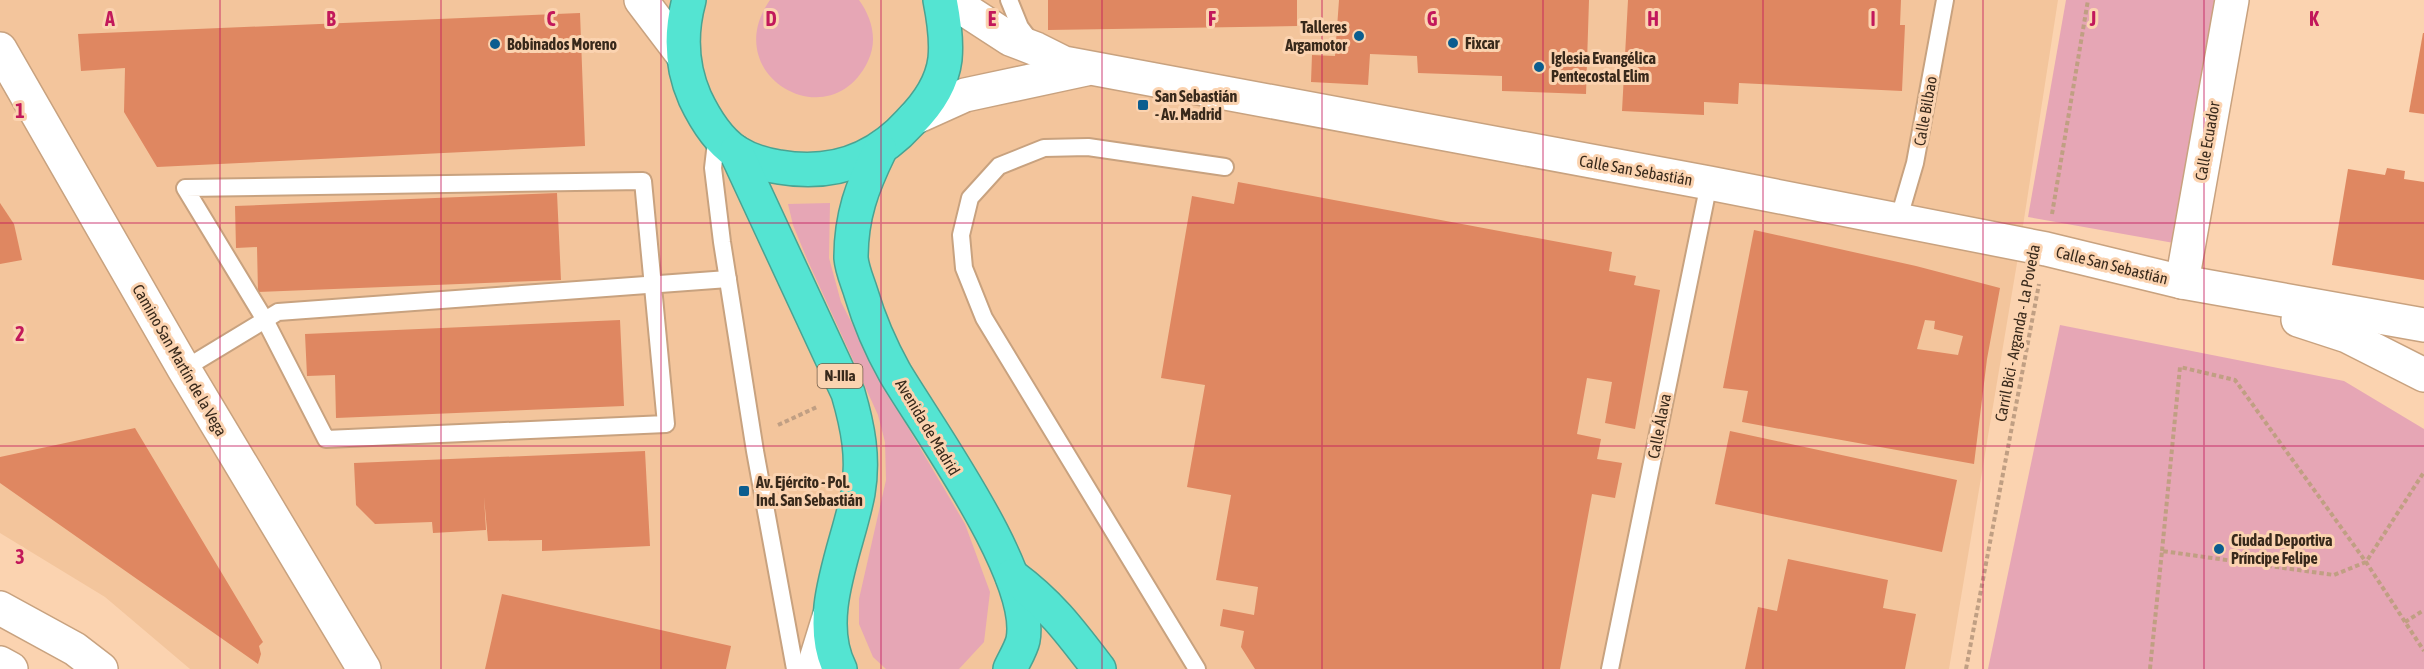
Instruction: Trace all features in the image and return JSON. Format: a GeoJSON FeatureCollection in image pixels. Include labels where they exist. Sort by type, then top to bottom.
{"type":"FeatureCollection","features":[{"type":"Feature","properties":{"kind":"highway","name":"N-IIIa"},"geometry":{"type":"LineString","coordinates":[[689,0],[684,18],[682,54],[689,84],[701,110],[727,143],[848,393],[859,428],[858,492],[829,617],[835,659],[840,669]]}},
{"type":"Feature","properties":{"kind":"highway"},"geometry":{"type":"LineString","coordinates":[[727,143],[764,165],[811,171],[854,163],[880,150],[898,136],[926,105],[937,85],[945,61],[946,27],[940,0]]}},
{"type":"Feature","properties":{"kind":"highway","name":"Avenida de Madrid"},"geometry":{"type":"LineString","coordinates":[[880,150],[862,187],[853,223],[851,261],[866,311],[894,370],[999,544],[1012,576],[1022,608],[1023,640],[1010,669]]}},
{"type":"Feature","properties":{"kind":"highway"},"geometry":{"type":"LineString","coordinates":[[1012,576],[1039,596],[1060,617],[1099,669]]}},
{"type":"Feature","properties":{"kind":"street"},"geometry":{"type":"LineString","coordinates":[[641,0],[682,54]]}},
{"type":"Feature","properties":{"kind":"street","name":"Calle San Sebastián"},"geometry":{"type":"LineString","coordinates":[[950,0],[1010,39],[1064,63],[1709,183],[2046,249],[2182,282],[2424,325]]}},
{"type":"Feature","properties":{"kind":"street","name":"Calle Ecuador"},"geometry":{"type":"LineString","coordinates":[[2182,282],[2232,0]]}},
{"type":"Feature","properties":{"kind":"street","name":"Camino San Martín de la Vega"},"geometry":{"type":"LineString","coordinates":[[0,49],[184,369],[364,669]]}},
{"type":"Feature","properties":{"kind":"street"},"geometry":{"type":"LineString","coordinates":[[914,118],[965,95],[1088,68]]}},
{"type":"Feature","properties":{"kind":"street","name":"Calle San Sebastián"},"geometry":{"type":"LineString","coordinates":[[2182,282],[2347,336],[2424,375]]}},
{"type":"Feature","properties":{"kind":"street"},"geometry":{"type":"LineString","coordinates":[[0,608],[75,649],[101,669]]}},
{"type":"Feature","properties":{"kind":"street"},"geometry":{"type":"LineString","coordinates":[[813,669],[829,617]]}},
{"type":"Feature","properties":{"kind":"street"},"geometry":{"type":"LineString","coordinates":[[0,663],[11,669]]}},
{"type":"Feature","properties":{"kind":"lane"},"geometry":{"type":"LineString","coordinates":[[1009,0],[1020,27],[1036,49]]}},
{"type":"Feature","properties":{"kind":"lane","name":"Calle Bilbao"},"geometry":{"type":"LineString","coordinates":[[1898,221],[1916,163],[1945,0]]}},
{"type":"Feature","properties":{"kind":"lane"},"geometry":{"type":"LineString","coordinates":[[727,143],[713,168],[754,451],[795,669]]}},
{"type":"Feature","properties":{"kind":"lane"},"geometry":{"type":"LineString","coordinates":[[1197,669],[984,318],[964,268],[961,235],[970,198],[999,166],[1044,148],[1088,147],[1225,167]]}},
{"type":"Feature","properties":{"kind":"lane"},"geometry":{"type":"LineString","coordinates":[[643,181],[666,424],[326,439],[265,320],[185,188],[643,181]]}},
{"type":"Feature","properties":{"kind":"lane","name":"Calle Álava"},"geometry":{"type":"LineString","coordinates":[[1610,669],[1709,183]]}},
{"type":"Feature","properties":{"kind":"lane"},"geometry":{"type":"LineString","coordinates":[[184,369],[278,312],[728,279]]}},
{"type":"Feature","properties":{"kind":"path","name":"Carril Bici - Arganda - La Poveda"},"geometry":{"type":"LineString","coordinates":[[1966,669],[2046,249],[2088,0]]}},
{"type":"Feature","properties":{"kind":"path"},"geometry":{"type":"LineString","coordinates":[[2150,669],[2180,367],[2235,380],[2366,562],[2424,651]]}},
{"type":"Feature","properties":{"kind":"path"},"geometry":{"type":"LineString","coordinates":[[2162,551],[2334,576],[2366,562],[2424,472]]}},
{"type":"Feature","properties":{"kind":"path"},"geometry":{"type":"LineString","coordinates":[[2405,622],[2424,610]]}},
{"type":"Feature","properties":{"kind":"shaded area"},"geometry":{"type":"Polygon","coordinates":[[[0,0],[2058,0],[2020,245],[1949,669],[190,669],[105,597],[0,533],[0,0]]]}},
{"type":"Feature","properties":{"kind":"shaded area"},"geometry":{"type":"Polygon","coordinates":[[[770,0],[859,0],[870,22],[873,45],[868,61],[851,84],[830,95],[807,96],[785,89],[768,74],[758,53],[757,28],[770,0]]]}},
{"type":"Feature","properties":{"kind":"shaded area"},"geometry":{"type":"Polygon","coordinates":[[[2066,0],[2217,0],[2174,243],[2028,217],[2066,0]]]}},
{"type":"Feature","properties":{"kind":"shaded area"},"geometry":{"type":"Polygon","coordinates":[[[830,203],[829,258],[841,302],[887,392],[965,524],[990,592],[984,642],[959,669],[886,669],[873,657],[859,624],[859,599],[886,480],[885,442],[878,415],[807,259],[793,225],[788,204],[830,203]]]}},
{"type":"Feature","properties":{"kind":"shaded area","name":"Ciudad Deportiva Príncipe Felipe"},"geometry":{"type":"Polygon","coordinates":[[[2060,325],[2344,381],[2424,429],[2424,669],[1988,669],[2060,325]]]}},
{"type":"Feature","properties":{"kind":"building"},"geometry":{"type":"Polygon","coordinates":[[[1048,0],[1297,0],[1297,26],[1048,30],[1048,0]]]}},
{"type":"Feature","properties":{"kind":"building"},"geometry":{"type":"Polygon","coordinates":[[[1339,0],[1589,0],[1586,94],[1502,91],[1502,76],[1418,73],[1417,56],[1370,54],[1368,85],[1311,82],[1312,55],[1335,56],[1339,0]]]}},
{"type":"Feature","properties":{"kind":"building"},"geometry":{"type":"Polygon","coordinates":[[[1628,0],[1901,0],[1900,25],[1905,25],[1902,91],[1739,83],[1738,104],[1704,102],[1704,115],[1622,111],[1628,0]]]}},
{"type":"Feature","properties":{"kind":"building"},"geometry":{"type":"Polygon","coordinates":[[[580,13],[585,146],[157,167],[124,112],[125,68],[81,71],[78,34],[580,13]]]}},
{"type":"Feature","properties":{"kind":"building"},"geometry":{"type":"Polygon","coordinates":[[[2424,33],[2424,114],[2409,112],[2424,33]]]}},
{"type":"Feature","properties":{"kind":"building"},"geometry":{"type":"Polygon","coordinates":[[[2387,168],[2405,171],[2404,179],[2424,182],[2424,280],[2332,265],[2348,169],[2385,175],[2387,168]]]}},
{"type":"Feature","properties":{"kind":"building"},"geometry":{"type":"Polygon","coordinates":[[[1238,182],[1612,252],[1609,271],[1636,276],[1634,285],[1660,290],[1635,429],[1605,423],[1612,382],[1587,378],[1577,434],[1601,439],[1597,459],[1622,463],[1615,498],[1592,494],[1560,669],[1255,669],[1241,647],[1244,631],[1220,626],[1223,609],[1254,615],[1258,587],[1216,580],[1231,495],[1187,487],[1205,385],[1161,378],[1192,196],[1234,204],[1238,182]]]}},
{"type":"Feature","properties":{"kind":"building"},"geometry":{"type":"Polygon","coordinates":[[[557,193],[561,280],[258,292],[257,247],[236,248],[235,206],[557,193]]]}},
{"type":"Feature","properties":{"kind":"building"},"geometry":{"type":"Polygon","coordinates":[[[0,203],[14,224],[22,260],[0,264],[0,203]]]}},
{"type":"Feature","properties":{"kind":"building"},"geometry":{"type":"Polygon","coordinates":[[[1754,230],[1916,266],[2000,288],[1987,359],[1974,464],[1742,422],[1748,391],[1723,388],[1754,230]],[[1925,320],[1917,349],[1958,355],[1963,336],[1934,329],[1935,321],[1925,320]]]}},
{"type":"Feature","properties":{"kind":"building"},"geometry":{"type":"Polygon","coordinates":[[[620,320],[624,406],[336,418],[335,375],[307,376],[305,334],[620,320]]]}},
{"type":"Feature","properties":{"kind":"building"},"geometry":{"type":"Polygon","coordinates":[[[135,428],[263,642],[259,646],[261,654],[258,664],[0,483],[0,457],[135,428]]]}},
{"type":"Feature","properties":{"kind":"building"},"geometry":{"type":"Polygon","coordinates":[[[1730,431],[1957,480],[1942,552],[1715,504],[1730,431]]]}},
{"type":"Feature","properties":{"kind":"building"},"geometry":{"type":"Polygon","coordinates":[[[645,451],[650,546],[542,551],[542,540],[488,541],[484,497],[486,530],[433,533],[432,522],[375,524],[356,505],[354,463],[645,451]]]}},
{"type":"Feature","properties":{"kind":"building"},"geometry":{"type":"Polygon","coordinates":[[[1788,559],[1888,580],[1883,608],[1916,614],[1905,669],[1745,669],[1758,607],[1777,611],[1788,559]]]}},
{"type":"Feature","properties":{"kind":"building"},"geometry":{"type":"Polygon","coordinates":[[[502,594],[731,646],[726,669],[485,669],[502,594]]]}},
{"type":"Feature","properties":{"kind":"place","name":"Talleres Argamotor"},"geometry":{"type":"Point","coordinates":[1359,36]}},
{"type":"Feature","properties":{"kind":"place","name":"Fixcar"},"geometry":{"type":"Point","coordinates":[1453,43]}},
{"type":"Feature","properties":{"kind":"place","name":"Bobinados Moreno"},"geometry":{"type":"Point","coordinates":[495,44]}},
{"type":"Feature","properties":{"kind":"place","name":"Iglesia Evangélica Pentecostal Elim"},"geometry":{"type":"Point","coordinates":[1539,67]}},
{"type":"Feature","properties":{"kind":"place","name":"San Sebastián - Av. Madrid"},"geometry":{"type":"Point","coordinates":[1143,105]}},
{"type":"Feature","properties":{"kind":"place","name":"Av. Ejército - Pol. Ind. San Sebastián"},"geometry":{"type":"Point","coordinates":[744,491]}},
{"type":"Feature","properties":{"kind":"place","name":"Ciudad Deportiva Príncipe Felipe"},"geometry":{"type":"Point","coordinates":[2219,549]}}]}
